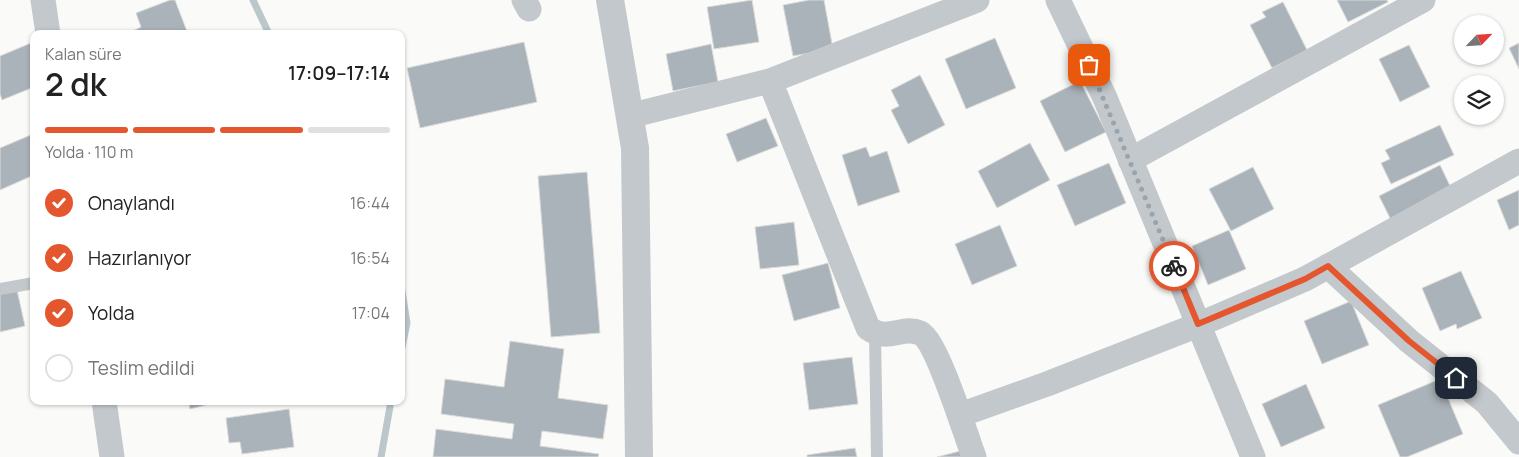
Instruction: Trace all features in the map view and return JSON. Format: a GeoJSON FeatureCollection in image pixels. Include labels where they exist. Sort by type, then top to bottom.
{"type":"FeatureCollection","features":[{"type":"Feature","properties":{"kind":"street"},"geometry":{"type":"LineString","coordinates":[[43,0],[47,30]]}},
{"type":"Feature","properties":{"kind":"street"},"geometry":{"type":"LineString","coordinates":[[610,0],[635,148],[639,457]]}},
{"type":"Feature","properties":{"kind":"street"},"geometry":{"type":"LineString","coordinates":[[629,116],[770,81],[977,0]]}},
{"type":"Feature","properties":{"kind":"street"},"geometry":{"type":"LineString","coordinates":[[1058,0],[1105,98],[1253,457]]}},
{"type":"Feature","properties":{"kind":"street"},"geometry":{"type":"LineString","coordinates":[[1130,160],[1423,0]]}},
{"type":"Feature","properties":{"kind":"street"},"geometry":{"type":"LineString","coordinates":[[770,81],[868,328],[875,333],[883,335],[915,332],[928,339],[960,415],[974,457]]}},
{"type":"Feature","properties":{"kind":"street"},"geometry":{"type":"LineString","coordinates":[[960,415],[1048,384],[1305,279],[1519,161]]}},
{"type":"Feature","properties":{"kind":"street"},"geometry":{"type":"LineString","coordinates":[[1328,266],[1409,341],[1487,403],[1519,442]]}},
{"type":"Feature","properties":{"kind":"street"},"geometry":{"type":"LineString","coordinates":[[105,405],[112,457]]}},
{"type":"Feature","properties":{"kind":"lane"},"geometry":{"type":"LineString","coordinates":[[0,289],[30,284]]}},
{"type":"Feature","properties":{"kind":"lane"},"geometry":{"type":"LineString","coordinates":[[875,333],[878,457]]}},
{"type":"Feature","properties":{"kind":"building"},"geometry":{"type":"Polygon","coordinates":[[[170,0],[175,0],[186,30],[135,30],[141,27],[136,13],[170,0]]]}},
{"type":"Feature","properties":{"kind":"building"},"geometry":{"type":"Polygon","coordinates":[[[752,0],[759,42],[714,49],[707,7],[752,0]]]}},
{"type":"Feature","properties":{"kind":"building"},"geometry":{"type":"Polygon","coordinates":[[[809,0],[824,0],[833,49],[793,56],[783,5],[809,0]]]}},
{"type":"Feature","properties":{"kind":"building"},"geometry":{"type":"Polygon","coordinates":[[[1337,0],[1387,0],[1388,2],[1348,22],[1337,0]]]}},
{"type":"Feature","properties":{"kind":"building"},"geometry":{"type":"Polygon","coordinates":[[[1283,2],[1307,50],[1272,68],[1250,25],[1266,17],[1262,12],[1283,2]]]}},
{"type":"Feature","properties":{"kind":"building"},"geometry":{"type":"Polygon","coordinates":[[[995,38],[1016,88],[966,109],[945,59],[995,38]]]}},
{"type":"Feature","properties":{"kind":"building"},"geometry":{"type":"Polygon","coordinates":[[[524,42],[537,102],[420,128],[407,68],[524,42]]]}},
{"type":"Feature","properties":{"kind":"building"},"geometry":{"type":"Polygon","coordinates":[[[30,43],[30,89],[2,100],[0,94],[0,56],[30,43]]]}},
{"type":"Feature","properties":{"kind":"building"},"geometry":{"type":"Polygon","coordinates":[[[1519,43],[1519,69],[1509,48],[1519,43]]]}},
{"type":"Feature","properties":{"kind":"building"},"geometry":{"type":"Polygon","coordinates":[[[711,44],[718,82],[673,91],[666,54],[711,44]]]}},
{"type":"Feature","properties":{"kind":"building"},"geometry":{"type":"Polygon","coordinates":[[[1409,45],[1430,87],[1400,102],[1379,59],[1409,45]]]}},
{"type":"Feature","properties":{"kind":"building"},"geometry":{"type":"Polygon","coordinates":[[[920,75],[945,125],[908,144],[891,110],[899,106],[891,90],[920,75]]]}},
{"type":"Feature","properties":{"kind":"building"},"geometry":{"type":"Polygon","coordinates":[[[1080,81],[1106,132],[1065,152],[1040,101],[1080,81]]]}},
{"type":"Feature","properties":{"kind":"building"},"geometry":{"type":"Polygon","coordinates":[[[766,118],[778,146],[737,162],[726,134],[766,118]]]}},
{"type":"Feature","properties":{"kind":"building"},"geometry":{"type":"Polygon","coordinates":[[[1440,125],[1454,155],[1391,184],[1381,163],[1390,159],[1385,150],[1440,125]]]}},
{"type":"Feature","properties":{"kind":"building"},"geometry":{"type":"Polygon","coordinates":[[[30,135],[30,177],[0,190],[0,148],[30,135]]]}},
{"type":"Feature","properties":{"kind":"building"},"geometry":{"type":"Polygon","coordinates":[[[1030,143],[1050,180],[997,208],[978,171],[1030,143]]]}},
{"type":"Feature","properties":{"kind":"building"},"geometry":{"type":"Polygon","coordinates":[[[866,147],[870,157],[887,151],[900,192],[858,206],[842,155],[866,147]]]}},
{"type":"Feature","properties":{"kind":"building"},"geometry":{"type":"Polygon","coordinates":[[[1109,163],[1126,203],[1075,226],[1057,185],[1109,163]]]}},
{"type":"Feature","properties":{"kind":"building"},"geometry":{"type":"Polygon","coordinates":[[[1440,165],[1453,192],[1392,222],[1379,196],[1440,165]]]}},
{"type":"Feature","properties":{"kind":"building"},"geometry":{"type":"Polygon","coordinates":[[[1253,167],[1274,209],[1231,231],[1209,189],[1253,167]]]}},
{"type":"Feature","properties":{"kind":"building"},"geometry":{"type":"Polygon","coordinates":[[[587,172],[600,333],[551,337],[538,176],[587,172]]]}},
{"type":"Feature","properties":{"kind":"building"},"geometry":{"type":"Polygon","coordinates":[[[1519,190],[1519,225],[1509,230],[1497,200],[1519,190]]]}},
{"type":"Feature","properties":{"kind":"building"},"geometry":{"type":"Polygon","coordinates":[[[794,222],[799,265],[760,269],[755,227],[794,222]]]}},
{"type":"Feature","properties":{"kind":"building"},"geometry":{"type":"Polygon","coordinates":[[[1000,225],[1017,266],[972,285],[955,244],[1000,225]]]}},
{"type":"Feature","properties":{"kind":"building"},"geometry":{"type":"Polygon","coordinates":[[[1229,230],[1246,269],[1208,285],[1192,246],[1229,230]]]}},
{"type":"Feature","properties":{"kind":"building"},"geometry":{"type":"Polygon","coordinates":[[[828,263],[840,308],[794,321],[782,275],[828,263]]]}},
{"type":"Feature","properties":{"kind":"building"},"geometry":{"type":"Polygon","coordinates":[[[1461,271],[1482,318],[1457,329],[1456,324],[1440,331],[1422,288],[1461,271]]]}},
{"type":"Feature","properties":{"kind":"building"},"geometry":{"type":"Polygon","coordinates":[[[17,290],[25,326],[0,332],[0,294],[17,290]]]}},
{"type":"Feature","properties":{"kind":"building"},"geometry":{"type":"Polygon","coordinates":[[[1351,301],[1369,345],[1322,364],[1304,321],[1351,301]]]}},
{"type":"Feature","properties":{"kind":"building"},"geometry":{"type":"Polygon","coordinates":[[[510,341],[564,349],[558,398],[608,405],[603,439],[542,431],[540,446],[599,454],[598,457],[433,457],[436,429],[512,439],[514,424],[441,414],[445,379],[504,387],[510,341]]]}},
{"type":"Feature","properties":{"kind":"building"},"geometry":{"type":"Polygon","coordinates":[[[852,357],[858,404],[809,410],[803,363],[852,357]]]}},
{"type":"Feature","properties":{"kind":"building"},"geometry":{"type":"Polygon","coordinates":[[[1440,379],[1463,434],[1407,457],[1400,457],[1378,405],[1440,379]]]}},
{"type":"Feature","properties":{"kind":"building"},"geometry":{"type":"Polygon","coordinates":[[[1306,384],[1325,428],[1281,447],[1262,404],[1306,384]]]}},
{"type":"Feature","properties":{"kind":"building"},"geometry":{"type":"Polygon","coordinates":[[[189,405],[206,405],[190,409],[189,405]]]}},
{"type":"Feature","properties":{"kind":"building"},"geometry":{"type":"Polygon","coordinates":[[[289,409],[294,447],[242,454],[240,442],[229,443],[226,418],[289,409]]]}},
{"type":"Feature","properties":{"kind":"building"},"geometry":{"type":"Polygon","coordinates":[[[855,448],[857,457],[807,457],[807,455],[855,448]]]}},
{"type":"Feature","properties":{"kind":"building"},"geometry":{"type":"Polygon","coordinates":[[[968,449],[970,457],[937,457],[968,449]]]}},
{"type":"Feature","properties":{"kind":"waterway"},"geometry":{"type":"LineString","coordinates":[[253,0],[267,30]]}},
{"type":"Feature","properties":{"kind":"waterway"},"geometry":{"type":"LineString","coordinates":[[405,310],[407,323],[405,333]]}},
{"type":"Feature","properties":{"kind":"waterway"},"geometry":{"type":"LineString","coordinates":[[381,457],[390,405]]}},
{"type":"Feature","properties":{"kind":"way so far"},"geometry":{"type":"LineString","coordinates":[[1089,65],[1105,98],[1174,266]]}},
{"type":"Feature","properties":{"kind":"route"},"geometry":{"type":"LineString","coordinates":[[1174,266],[1198,324],[1305,279],[1328,266],[1409,341],[1456,378]]}}]}
